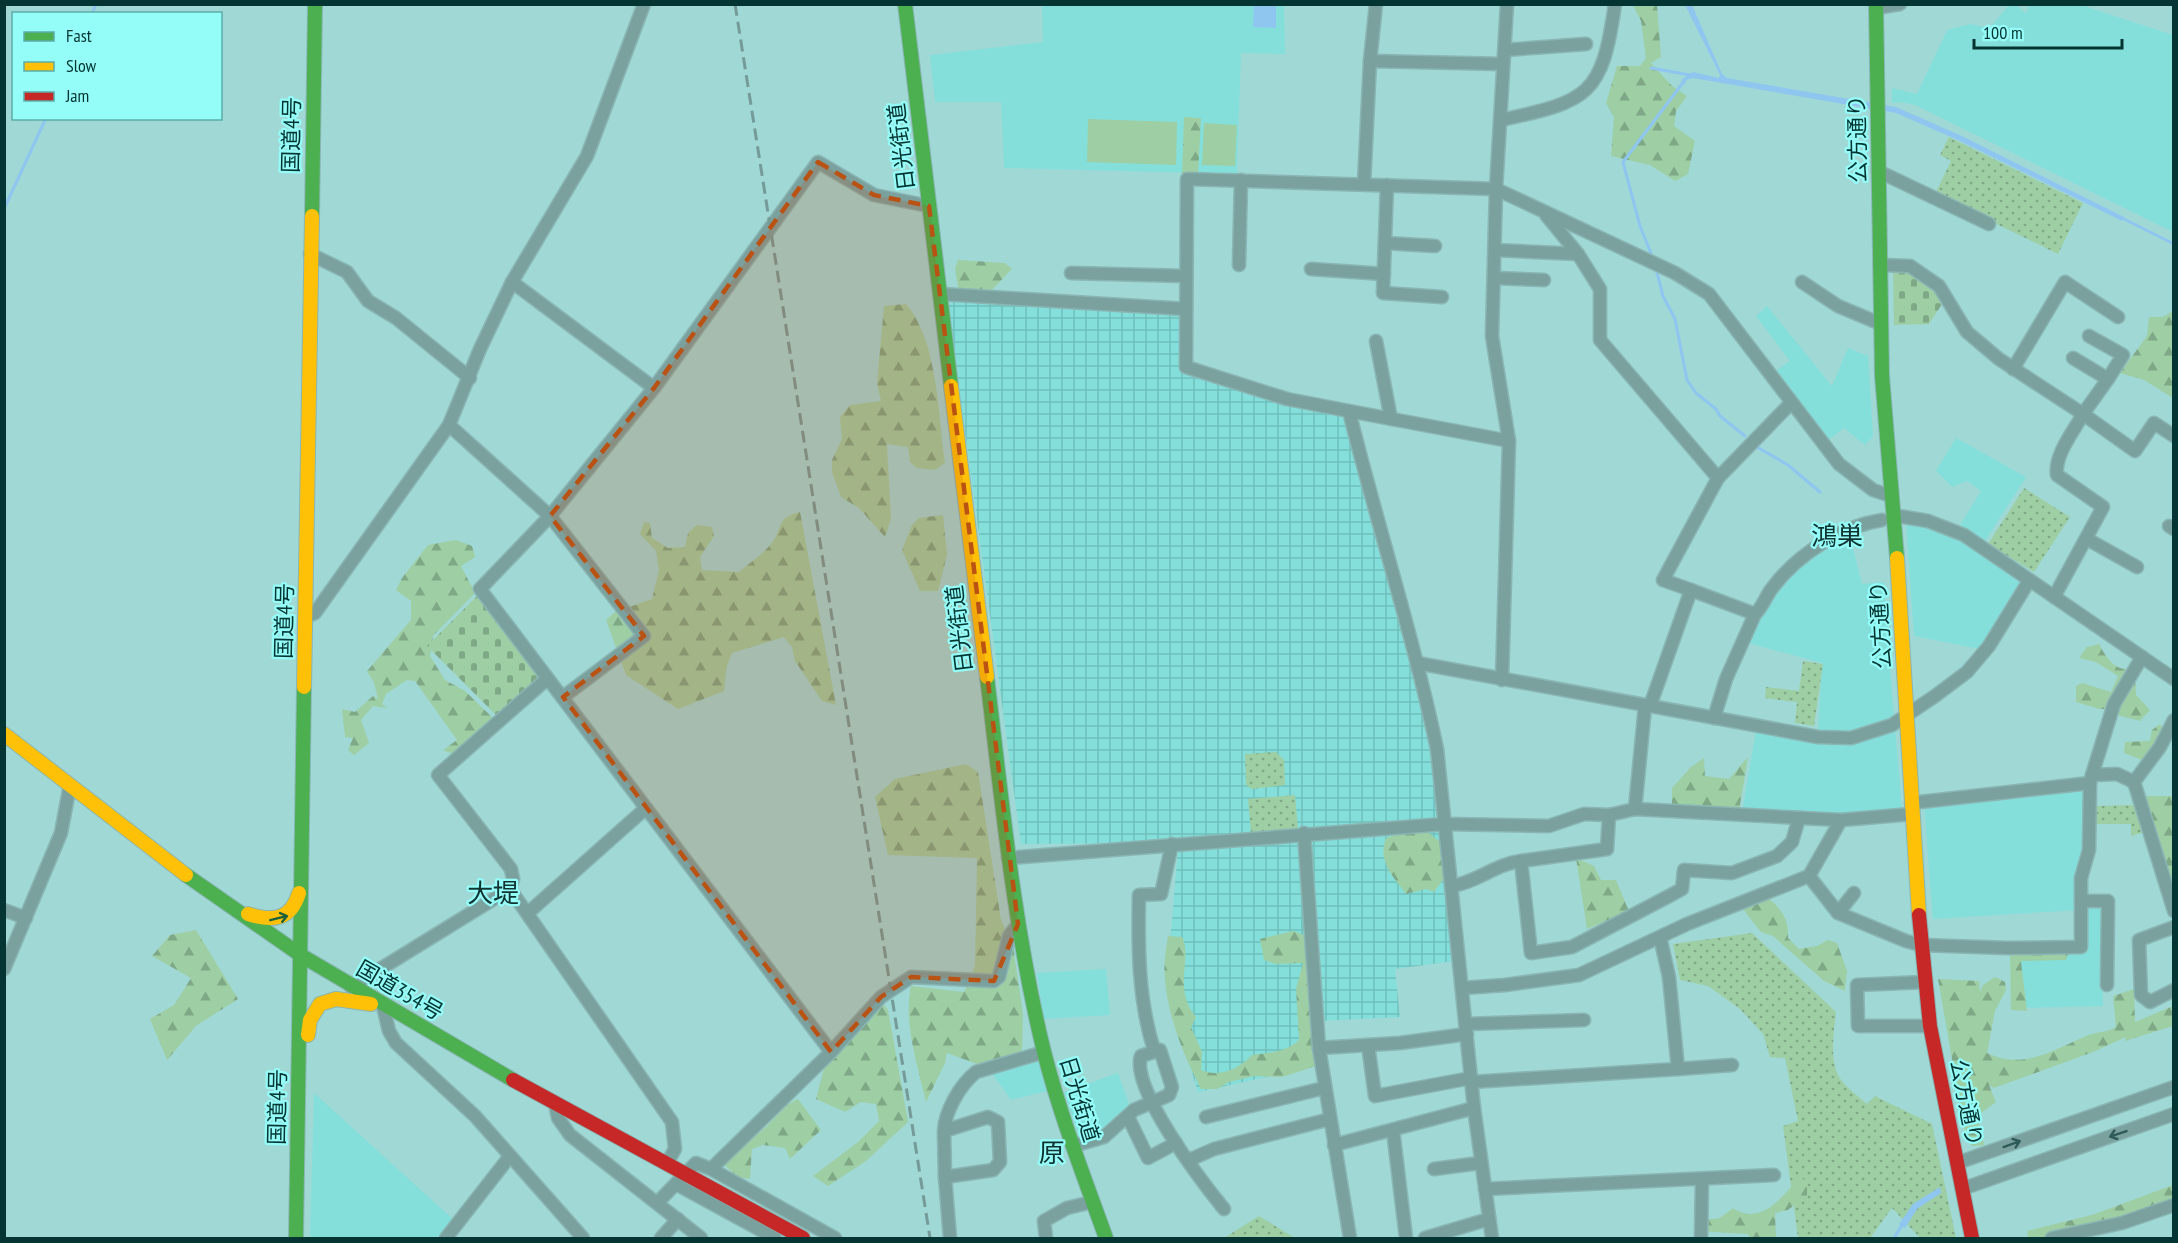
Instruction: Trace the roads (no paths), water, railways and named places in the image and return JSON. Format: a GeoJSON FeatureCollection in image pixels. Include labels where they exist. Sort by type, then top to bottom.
{"type":"FeatureCollection","features":[{"type":"Feature","properties":{"kind":"main road","name":"国道4号"},"geometry":{"type":"LineString","coordinates":[[296,1239],[315,4]]}},
{"type":"Feature","properties":{"kind":"main road","name":"日光街道"},"geometry":{"type":"LineString","coordinates":[[905,4],[1008,858],[1018,924],[1044,1052],[1072,1146],[1106,1239]]}},
{"type":"Feature","properties":{"kind":"main road","name":"公方通り"},"geometry":{"type":"LineString","coordinates":[[1876,6],[1881,324],[1891,496],[1887,517],[1906,717],[1921,945],[1930,1026],[1972,1239]]}},
{"type":"Feature","properties":{"kind":"main road","name":"国道354号"},"geometry":{"type":"LineString","coordinates":[[4,734],[234,909],[351,987],[667,1163],[681,1178],[803,1239]]}},
{"type":"Feature","properties":{"kind":"main road"},"geometry":{"type":"LineString","coordinates":[[234,909],[268,920],[284,918],[295,908],[302,881]]}},
{"type":"Feature","properties":{"kind":"main road"},"geometry":{"type":"LineString","coordinates":[[298,1079],[307,1059],[310,1016],[318,1003],[324,999],[339,998],[383,1006]]}},
{"type":"Feature","properties":{"kind":"street"},"geometry":{"type":"LineString","coordinates":[[305,617],[315,614],[449,425],[480,349],[512,282],[587,156],[644,4]]}},
{"type":"Feature","properties":{"kind":"street"},"geometry":{"type":"LineString","coordinates":[[1364,184],[1370,61],[1376,4]]}},
{"type":"Feature","properties":{"kind":"street"},"geometry":{"type":"LineString","coordinates":[[1502,680],[1509,441],[1492,336],[1496,189],[1507,4]]}},
{"type":"Feature","properties":{"kind":"street"},"geometry":{"type":"LineString","coordinates":[[1501,120],[1541,111],[1584,94],[1597,79],[1609,48],[1615,4]]}},
{"type":"Feature","properties":{"kind":"street"},"geometry":{"type":"LineString","coordinates":[[1876,6],[1900,4]]}},
{"type":"Feature","properties":{"kind":"street"},"geometry":{"type":"LineString","coordinates":[[1505,50],[1586,44]]}},
{"type":"Feature","properties":{"kind":"street"},"geometry":{"type":"LineString","coordinates":[[1370,61],[1503,64]]}},
{"type":"Feature","properties":{"kind":"street"},"geometry":{"type":"LineString","coordinates":[[831,1052],[480,588],[550,516],[654,388],[819,162],[874,195],[929,206]]}},
{"type":"Feature","properties":{"kind":"street"},"geometry":{"type":"LineString","coordinates":[[1878,171],[1989,224]]}},
{"type":"Feature","properties":{"kind":"street"},"geometry":{"type":"LineString","coordinates":[[1509,441],[1287,399],[1186,367],[1187,178],[1496,189],[1675,273],[1709,294],[1839,464],[1873,490],[1891,496]]}},
{"type":"Feature","properties":{"kind":"street"},"geometry":{"type":"LineString","coordinates":[[1239,265],[1241,180]]}},
{"type":"Feature","properties":{"kind":"street"},"geometry":{"type":"LineString","coordinates":[[1387,185],[1383,293],[1442,297]]}},
{"type":"Feature","properties":{"kind":"street"},"geometry":{"type":"LineString","coordinates":[[1544,212],[1578,254],[1600,289],[1599,340],[1718,478]]}},
{"type":"Feature","properties":{"kind":"street"},"geometry":{"type":"LineString","coordinates":[[1385,243],[1435,246]]}},
{"type":"Feature","properties":{"kind":"street"},"geometry":{"type":"LineString","coordinates":[[1494,250],[1578,254]]}},
{"type":"Feature","properties":{"kind":"street"},"geometry":{"type":"LineString","coordinates":[[310,254],[347,272],[368,301],[396,318],[470,378]]}},
{"type":"Feature","properties":{"kind":"street"},"geometry":{"type":"LineString","coordinates":[[1880,265],[1910,266],[1939,286],[1967,332],[2013,369],[2135,451],[2154,423],[2174,436]]}},
{"type":"Feature","properties":{"kind":"street"},"geometry":{"type":"LineString","coordinates":[[1311,269],[1384,274]]}},
{"type":"Feature","properties":{"kind":"street"},"geometry":{"type":"LineString","coordinates":[[1071,273],[1186,276]]}},
{"type":"Feature","properties":{"kind":"street"},"geometry":{"type":"LineString","coordinates":[[1494,278],[1544,280]]}},
{"type":"Feature","properties":{"kind":"street"},"geometry":{"type":"LineString","coordinates":[[512,282],[654,388]]}},
{"type":"Feature","properties":{"kind":"street"},"geometry":{"type":"LineString","coordinates":[[1802,282],[1838,306],[1881,324]]}},
{"type":"Feature","properties":{"kind":"street"},"geometry":{"type":"LineString","coordinates":[[2013,369],[2065,282],[2118,316]]}},
{"type":"Feature","properties":{"kind":"street"},"geometry":{"type":"LineString","coordinates":[[940,294],[1186,309]]}},
{"type":"Feature","properties":{"kind":"street"},"geometry":{"type":"LineString","coordinates":[[2054,597],[2103,507],[2056,475],[2056,468],[2083,414],[2123,355],[2089,336]]}},
{"type":"Feature","properties":{"kind":"street"},"geometry":{"type":"LineString","coordinates":[[1376,341],[1391,419]]}},
{"type":"Feature","properties":{"kind":"street"},"geometry":{"type":"LineString","coordinates":[[2073,358],[2108,379]]}},
{"type":"Feature","properties":{"kind":"street"},"geometry":{"type":"LineString","coordinates":[[1755,614],[1663,580],[1718,478],[1791,404]]}},
{"type":"Feature","properties":{"kind":"street"},"geometry":{"type":"LineString","coordinates":[[1349,411],[1365,478],[1417,663],[1437,749],[1480,1163],[1492,1239]]}},
{"type":"Feature","properties":{"kind":"street"},"geometry":{"type":"LineString","coordinates":[[449,425],[550,516],[644,636],[563,698]]}},
{"type":"Feature","properties":{"kind":"street"},"geometry":{"type":"LineString","coordinates":[[1714,718],[1726,678],[1755,614],[1772,588],[1802,559],[1843,531],[1887,517],[1946,527],[1964,535],[2174,678]]}},
{"type":"Feature","properties":{"kind":"street"},"geometry":{"type":"LineString","coordinates":[[2087,539],[2137,567]]}},
{"type":"Feature","properties":{"kind":"street"},"geometry":{"type":"LineString","coordinates":[[1417,663],[1818,737],[1851,738],[1892,725],[1967,672],[1989,646],[2029,581]]}},
{"type":"Feature","properties":{"kind":"street"},"geometry":{"type":"LineString","coordinates":[[1635,808],[1647,706],[1691,591]]}},
{"type":"Feature","properties":{"kind":"street"},"geometry":{"type":"LineString","coordinates":[[1809,876],[1838,913],[1921,945],[2008,948],[2081,947],[2080,878],[2089,850],[2091,779],[2114,704],[2142,657]]}},
{"type":"Feature","properties":{"kind":"street"},"geometry":{"type":"LineString","coordinates":[[351,987],[510,890],[513,879],[510,869],[438,776],[547,679]]}},
{"type":"Feature","properties":{"kind":"street"},"geometry":{"type":"LineString","coordinates":[[2134,782],[2160,747],[2174,720]]}},
{"type":"Feature","properties":{"kind":"street"},"geometry":{"type":"LineString","coordinates":[[1008,858],[1304,833],[1445,824],[1549,826],[1584,814],[1609,815],[1635,808],[1841,820],[2117,774],[2134,782],[2174,911]]}},
{"type":"Feature","properties":{"kind":"street"},"geometry":{"type":"LineString","coordinates":[[4,969],[61,833],[70,785]]}},
{"type":"Feature","properties":{"kind":"street"},"geometry":{"type":"LineString","coordinates":[[529,912],[646,808]]}},
{"type":"Feature","properties":{"kind":"street"},"geometry":{"type":"LineString","coordinates":[[1452,886],[1479,878],[1503,863],[1607,849],[1609,815]]}},
{"type":"Feature","properties":{"kind":"street"},"geometry":{"type":"LineString","coordinates":[[1521,861],[1531,953],[1572,947],[1682,889],[1684,870],[1732,873],[1777,856],[1792,842],[1799,818]]}},
{"type":"Feature","properties":{"kind":"street"},"geometry":{"type":"LineString","coordinates":[[1463,988],[1579,975],[1687,924],[1809,876],[1841,820]]}},
{"type":"Feature","properties":{"kind":"street"},"geometry":{"type":"LineString","coordinates":[[1304,833],[1319,1048],[1350,1239]]}},
{"type":"Feature","properties":{"kind":"street"},"geometry":{"type":"LineString","coordinates":[[1154,1050],[1145,1022],[1138,964],[1139,895],[1161,894],[1172,844]]}},
{"type":"Feature","properties":{"kind":"street"},"geometry":{"type":"LineString","coordinates":[[510,890],[529,912],[597,1016],[639,1072],[672,1122],[675,1149],[667,1163]]}},
{"type":"Feature","properties":{"kind":"street"},"geometry":{"type":"LineString","coordinates":[[1838,913],[1854,893]]}},
{"type":"Feature","properties":{"kind":"street"},"geometry":{"type":"LineString","coordinates":[[2081,901],[2108,901],[2107,985]]}},
{"type":"Feature","properties":{"kind":"street"},"geometry":{"type":"LineString","coordinates":[[4,909],[26,918]]}},
{"type":"Feature","properties":{"kind":"street"},"geometry":{"type":"LineString","coordinates":[[711,1169],[831,1052],[881,997],[911,977],[994,981],[999,977],[1009,936],[1018,924]]}},
{"type":"Feature","properties":{"kind":"street"},"geometry":{"type":"LineString","coordinates":[[2174,927],[2139,940],[2141,995],[2150,1002],[2174,990]]}},
{"type":"Feature","properties":{"kind":"street"},"geometry":{"type":"LineString","coordinates":[[1660,937],[1669,977],[1678,1070]]}},
{"type":"Feature","properties":{"kind":"street"},"geometry":{"type":"LineString","coordinates":[[1925,982],[1857,985],[1858,1026],[1930,1026]]}},
{"type":"Feature","properties":{"kind":"street"},"geometry":{"type":"LineString","coordinates":[[383,1006],[388,1031],[396,1043],[475,1116],[584,1239]]}},
{"type":"Feature","properties":{"kind":"street"},"geometry":{"type":"LineString","coordinates":[[1319,1048],[1368,1045],[1467,1029],[1584,1020]]}},
{"type":"Feature","properties":{"kind":"street"},"geometry":{"type":"LineString","coordinates":[[1368,1045],[1375,1096],[1472,1080],[1678,1070],[1732,1065]]}},
{"type":"Feature","properties":{"kind":"street"},"geometry":{"type":"LineString","coordinates":[[1072,1146],[1104,1137],[1134,1110],[1153,1103],[1169,1095],[1172,1087],[1160,1050],[1154,1050],[1141,1056],[1138,1066],[1153,1103],[1176,1143],[1203,1184],[1224,1209]]}},
{"type":"Feature","properties":{"kind":"street"},"geometry":{"type":"LineString","coordinates":[[950,1239],[945,1177],[945,1118],[967,1078],[976,1072],[1044,1052]]}},
{"type":"Feature","properties":{"kind":"street"},"geometry":{"type":"LineString","coordinates":[[1957,1163],[2174,1087]]}},
{"type":"Feature","properties":{"kind":"street"},"geometry":{"type":"LineString","coordinates":[[1206,1117],[1324,1088]]}},
{"type":"Feature","properties":{"kind":"street"},"geometry":{"type":"LineString","coordinates":[[555,1101],[558,1118],[570,1135],[701,1239]]}},
{"type":"Feature","properties":{"kind":"street"},"geometry":{"type":"LineString","coordinates":[[1335,1145],[1474,1108]]}},
{"type":"Feature","properties":{"kind":"street"},"geometry":{"type":"LineString","coordinates":[[1962,1189],[2174,1114]]}},
{"type":"Feature","properties":{"kind":"street"},"geometry":{"type":"LineString","coordinates":[[944,1131],[988,1117],[998,1122],[1000,1162],[993,1170],[945,1177]]}},
{"type":"Feature","properties":{"kind":"street"},"geometry":{"type":"LineString","coordinates":[[1128,1117],[1148,1158],[1176,1143]]}},
{"type":"Feature","properties":{"kind":"street"},"geometry":{"type":"LineString","coordinates":[[1189,1161],[1214,1149],[1330,1119]]}},
{"type":"Feature","properties":{"kind":"street"},"geometry":{"type":"LineString","coordinates":[[1393,1130],[1406,1239]]}},
{"type":"Feature","properties":{"kind":"street"},"geometry":{"type":"LineString","coordinates":[[446,1239],[510,1156]]}},
{"type":"Feature","properties":{"kind":"street"},"geometry":{"type":"LineString","coordinates":[[657,1203],[696,1163],[711,1169],[835,1239]]}},
{"type":"Feature","properties":{"kind":"street"},"geometry":{"type":"LineString","coordinates":[[1434,1169],[1480,1163]]}},
{"type":"Feature","properties":{"kind":"street"},"geometry":{"type":"LineString","coordinates":[[1485,1189],[1774,1175]]}},
{"type":"Feature","properties":{"kind":"street"},"geometry":{"type":"LineString","coordinates":[[681,1178],[775,1239]]}},
{"type":"Feature","properties":{"kind":"street"},"geometry":{"type":"LineString","coordinates":[[1701,1239],[1702,1179]]}},
{"type":"Feature","properties":{"kind":"street"},"geometry":{"type":"LineString","coordinates":[[1046,1239],[1044,1221],[1067,1208],[1092,1202]]}},
{"type":"Feature","properties":{"kind":"street"},"geometry":{"type":"LineString","coordinates":[[2052,1239],[2122,1223],[2174,1205]]}},
{"type":"Feature","properties":{"kind":"street"},"geometry":{"type":"LineString","coordinates":[[661,1239],[678,1219]]}},
{"type":"Feature","properties":{"kind":"street"},"geometry":{"type":"LineString","coordinates":[[1427,1238],[1489,1219]]}},
{"type":"Feature","properties":{"kind":"waterway"},"geometry":{"type":"LineString","coordinates":[[93,12],[96,4]]}},
{"type":"Feature","properties":{"kind":"waterway"},"geometry":{"type":"LineString","coordinates":[[1651,68],[1690,75]]}},
{"type":"Feature","properties":{"kind":"waterway"},"geometry":{"type":"LineString","coordinates":[[1652,256],[1640,226],[1623,162],[1685,80]]}},
{"type":"Feature","properties":{"kind":"waterway"},"geometry":{"type":"LineString","coordinates":[[4,209],[45,120]]}},
{"type":"Feature","properties":{"kind":"waterway"},"geometry":{"type":"LineString","coordinates":[[2122,218],[2174,244]]}},
{"type":"Feature","properties":{"kind":"waterway"},"geometry":{"type":"LineString","coordinates":[[1657,273],[1663,296],[1675,319],[1687,380],[1696,393],[1745,436]]}},
{"type":"Feature","properties":{"kind":"waterway"},"geometry":{"type":"LineString","coordinates":[[1757,447],[1788,465],[1820,492]]}},
{"type":"Feature","properties":{"kind":"waterway"},"geometry":{"type":"LineString","coordinates":[[1894,1238],[1904,1222]]}},
{"type":"Feature","properties":{"kind":"railway"},"geometry":{"type":"LineString","coordinates":[[735,4],[930,1238]]}},
{"type":"Feature","properties":{"kind":"district","name":"鴻巣"},"geometry":{"type":"Point","coordinates":[1837,535]}},
{"type":"Feature","properties":{"kind":"district","name":"大堤"},"geometry":{"type":"Point","coordinates":[493,892]}},
{"type":"Feature","properties":{"kind":"district","name":"原"},"geometry":{"type":"Point","coordinates":[1052,1152]}}]}
